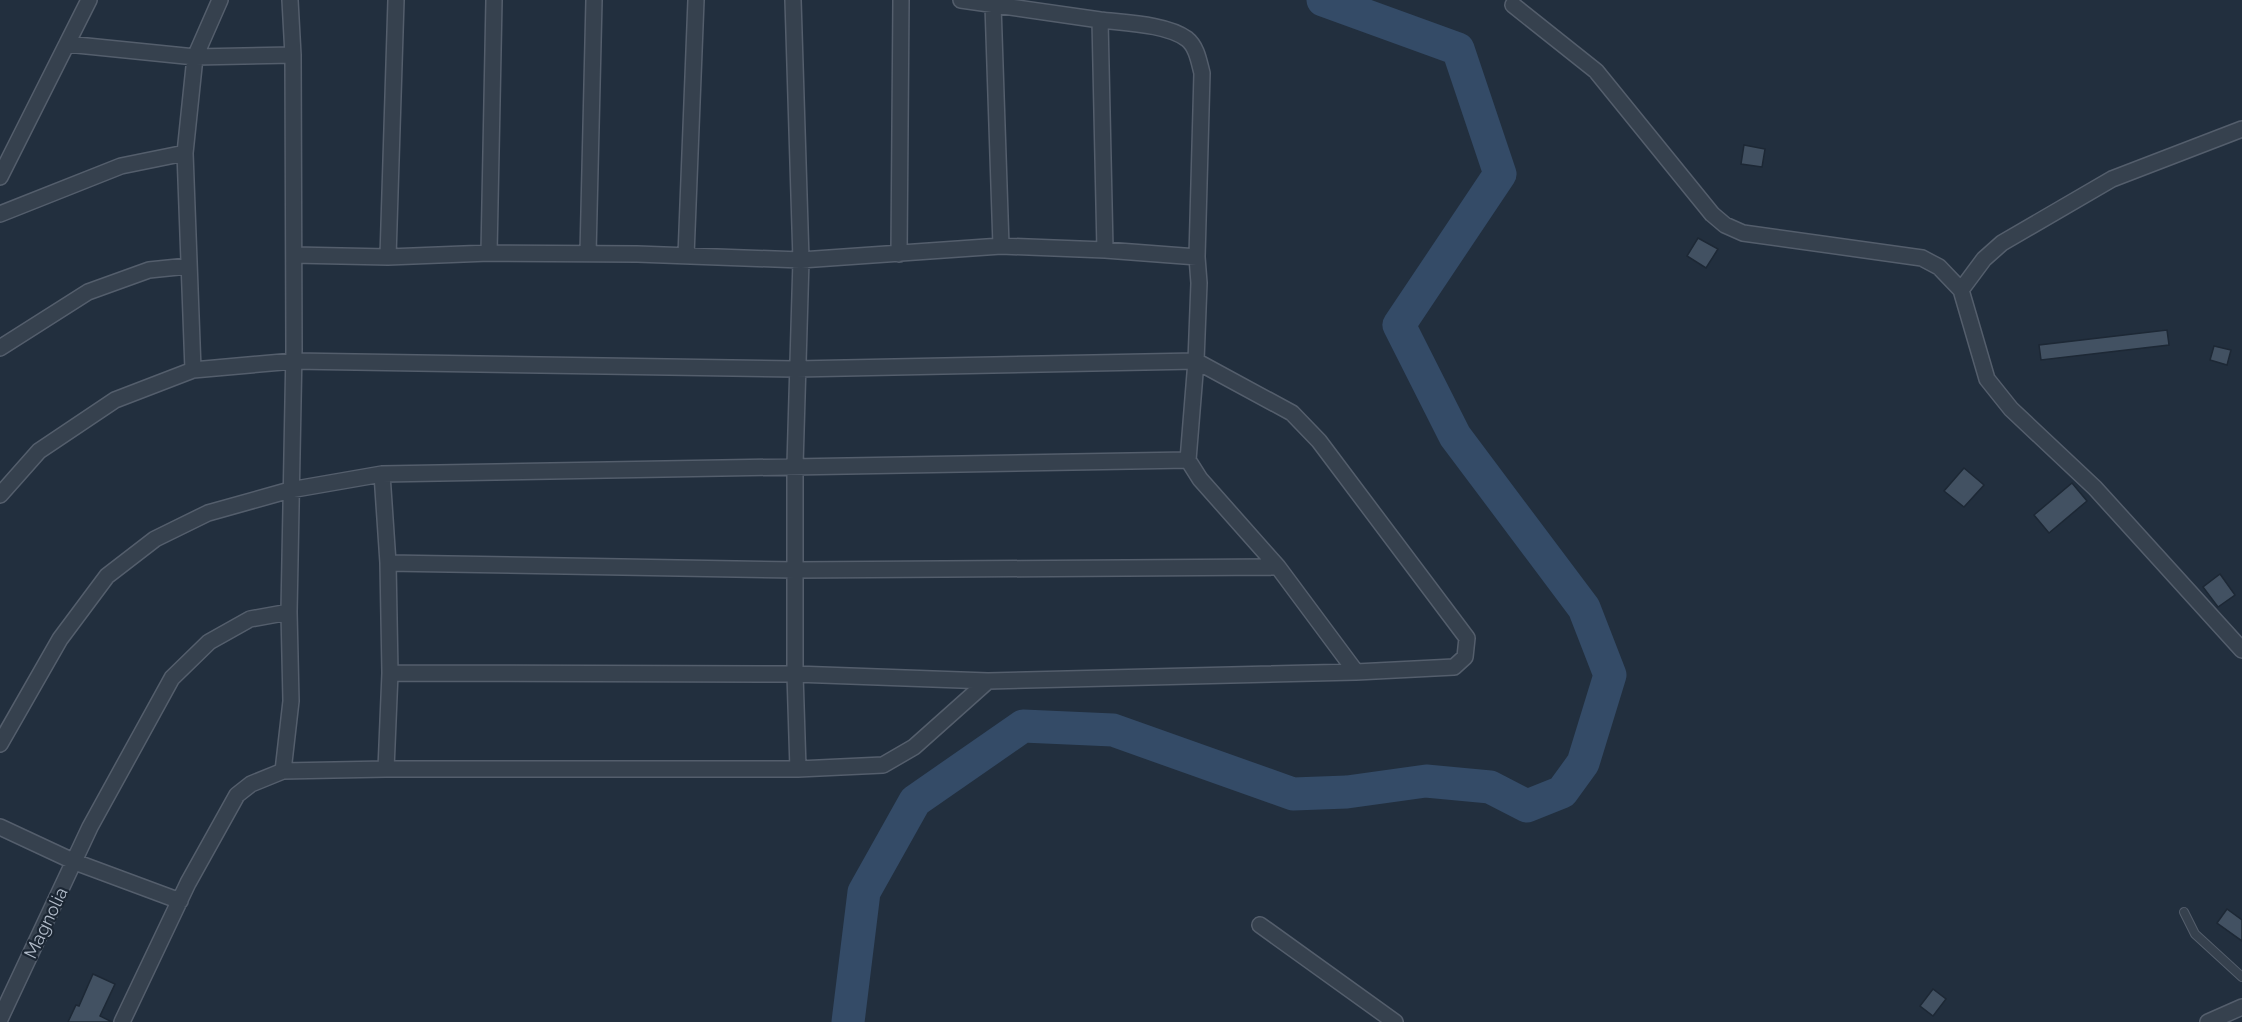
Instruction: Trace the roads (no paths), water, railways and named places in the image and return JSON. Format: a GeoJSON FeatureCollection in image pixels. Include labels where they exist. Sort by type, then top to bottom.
{"type":"FeatureCollection","features":[{"type":"Feature","properties":{"kind":"street"},"geometry":{"type":"LineString","coordinates":[[0,177],[88,0]]}},
{"type":"Feature","properties":{"kind":"street"},"geometry":{"type":"LineString","coordinates":[[194,370],[185,153],[195,57],[220,0]]}},
{"type":"Feature","properties":{"kind":"street"},"geometry":{"type":"LineString","coordinates":[[283,771],[291,701],[289,612],[294,255],[290,0]]}},
{"type":"Feature","properties":{"kind":"street"},"geometry":{"type":"LineString","coordinates":[[388,257],[396,0]]}},
{"type":"Feature","properties":{"kind":"street"},"geometry":{"type":"LineString","coordinates":[[489,253],[494,0]]}},
{"type":"Feature","properties":{"kind":"street"},"geometry":{"type":"LineString","coordinates":[[588,254],[594,0]]}},
{"type":"Feature","properties":{"kind":"street"},"geometry":{"type":"LineString","coordinates":[[686,256],[696,0]]}},
{"type":"Feature","properties":{"kind":"street"},"geometry":{"type":"LineString","coordinates":[[793,0],[801,260],[796,369],[795,465],[795,674],[798,769]]}},
{"type":"Feature","properties":{"kind":"street"},"geometry":{"type":"LineString","coordinates":[[899,254],[901,0]]}},
{"type":"Feature","properties":{"kind":"street"},"geometry":{"type":"LineString","coordinates":[[961,0],[1165,29],[1188,40],[1197,54],[1202,73],[1198,283],[1196,361],[1188,460],[1200,479],[1278,567],[1356,672]]}},
{"type":"Feature","properties":{"kind":"street"},"geometry":{"type":"LineString","coordinates":[[993,5],[1001,246]]}},
{"type":"Feature","properties":{"kind":"street"},"geometry":{"type":"LineString","coordinates":[[1513,5],[1596,71],[1712,214],[1725,225],[1743,233],[1922,258],[1939,267],[1961,290],[1987,379],[2011,409],[2095,488],[2242,650]]}},
{"type":"Feature","properties":{"kind":"street"},"geometry":{"type":"LineString","coordinates":[[1100,20],[1105,250]]}},
{"type":"Feature","properties":{"kind":"street"},"geometry":{"type":"LineString","coordinates":[[67,44],[195,57],[292,55]]}},
{"type":"Feature","properties":{"kind":"street"},"geometry":{"type":"LineString","coordinates":[[1961,290],[1984,259],[2002,243],[2112,180],[2242,129]]}},
{"type":"Feature","properties":{"kind":"street"},"geometry":{"type":"LineString","coordinates":[[0,214],[121,166],[185,153]]}},
{"type":"Feature","properties":{"kind":"street"},"geometry":{"type":"LineString","coordinates":[[294,255],[388,257],[489,253],[801,260],[1001,246],[1105,250],[1197,257]]}},
{"type":"Feature","properties":{"kind":"street"},"geometry":{"type":"LineString","coordinates":[[0,348],[88,292],[149,270],[188,267]]}},
{"type":"Feature","properties":{"kind":"street"},"geometry":{"type":"LineString","coordinates":[[0,495],[39,451],[115,400],[194,370],[294,361],[796,369],[1196,361],[1292,413],[1319,441],[1467,638],[1465,657],[1454,667],[1356,672],[988,681],[795,674],[390,673]]}},
{"type":"Feature","properties":{"kind":"street"},"geometry":{"type":"LineString","coordinates":[[0,744],[60,639],[106,576],[155,540],[208,513],[290,490],[382,474],[795,465],[1188,460]]}},
{"type":"Feature","properties":{"kind":"street"},"geometry":{"type":"LineString","coordinates":[[382,474],[388,563],[390,673],[386,769]]}},
{"type":"Feature","properties":{"kind":"street"},"geometry":{"type":"LineString","coordinates":[[388,563],[796,570],[1278,567]]}},
{"type":"Feature","properties":{"kind":"street","name":"Magnolia"},"geometry":{"type":"LineString","coordinates":[[0,1019],[90,826],[172,678],[209,642],[250,619],[289,612]]}},
{"type":"Feature","properties":{"kind":"street"},"geometry":{"type":"LineString","coordinates":[[122,1022],[180,901],[237,795],[250,784],[283,771],[798,769],[884,765],[914,747],[988,681]]}},
{"type":"Feature","properties":{"kind":"street"},"geometry":{"type":"LineString","coordinates":[[0,827],[75,862],[180,901]]}},
{"type":"Feature","properties":{"kind":"street"},"geometry":{"type":"LineString","coordinates":[[1260,925],[1395,1022]]}},
{"type":"Feature","properties":{"kind":"street"},"geometry":{"type":"LineString","coordinates":[[2208,1022],[2242,1007]]}},
{"type":"Feature","properties":{"kind":"lane"},"geometry":{"type":"LineString","coordinates":[[2184,912],[2195,934],[2242,977]]}},
{"type":"Feature","properties":{"kind":"waterway"},"geometry":{"type":"LineString","coordinates":[[848,1022],[864,892],[915,801],[1023,726],[1113,730],[1293,794],[1347,792],[1426,781],[1490,787],[1527,806],[1562,792],[1583,763],[1610,675],[1584,608],[1455,436],[1399,325],[1500,174],[1458,49],[1323,0]]}}]}
